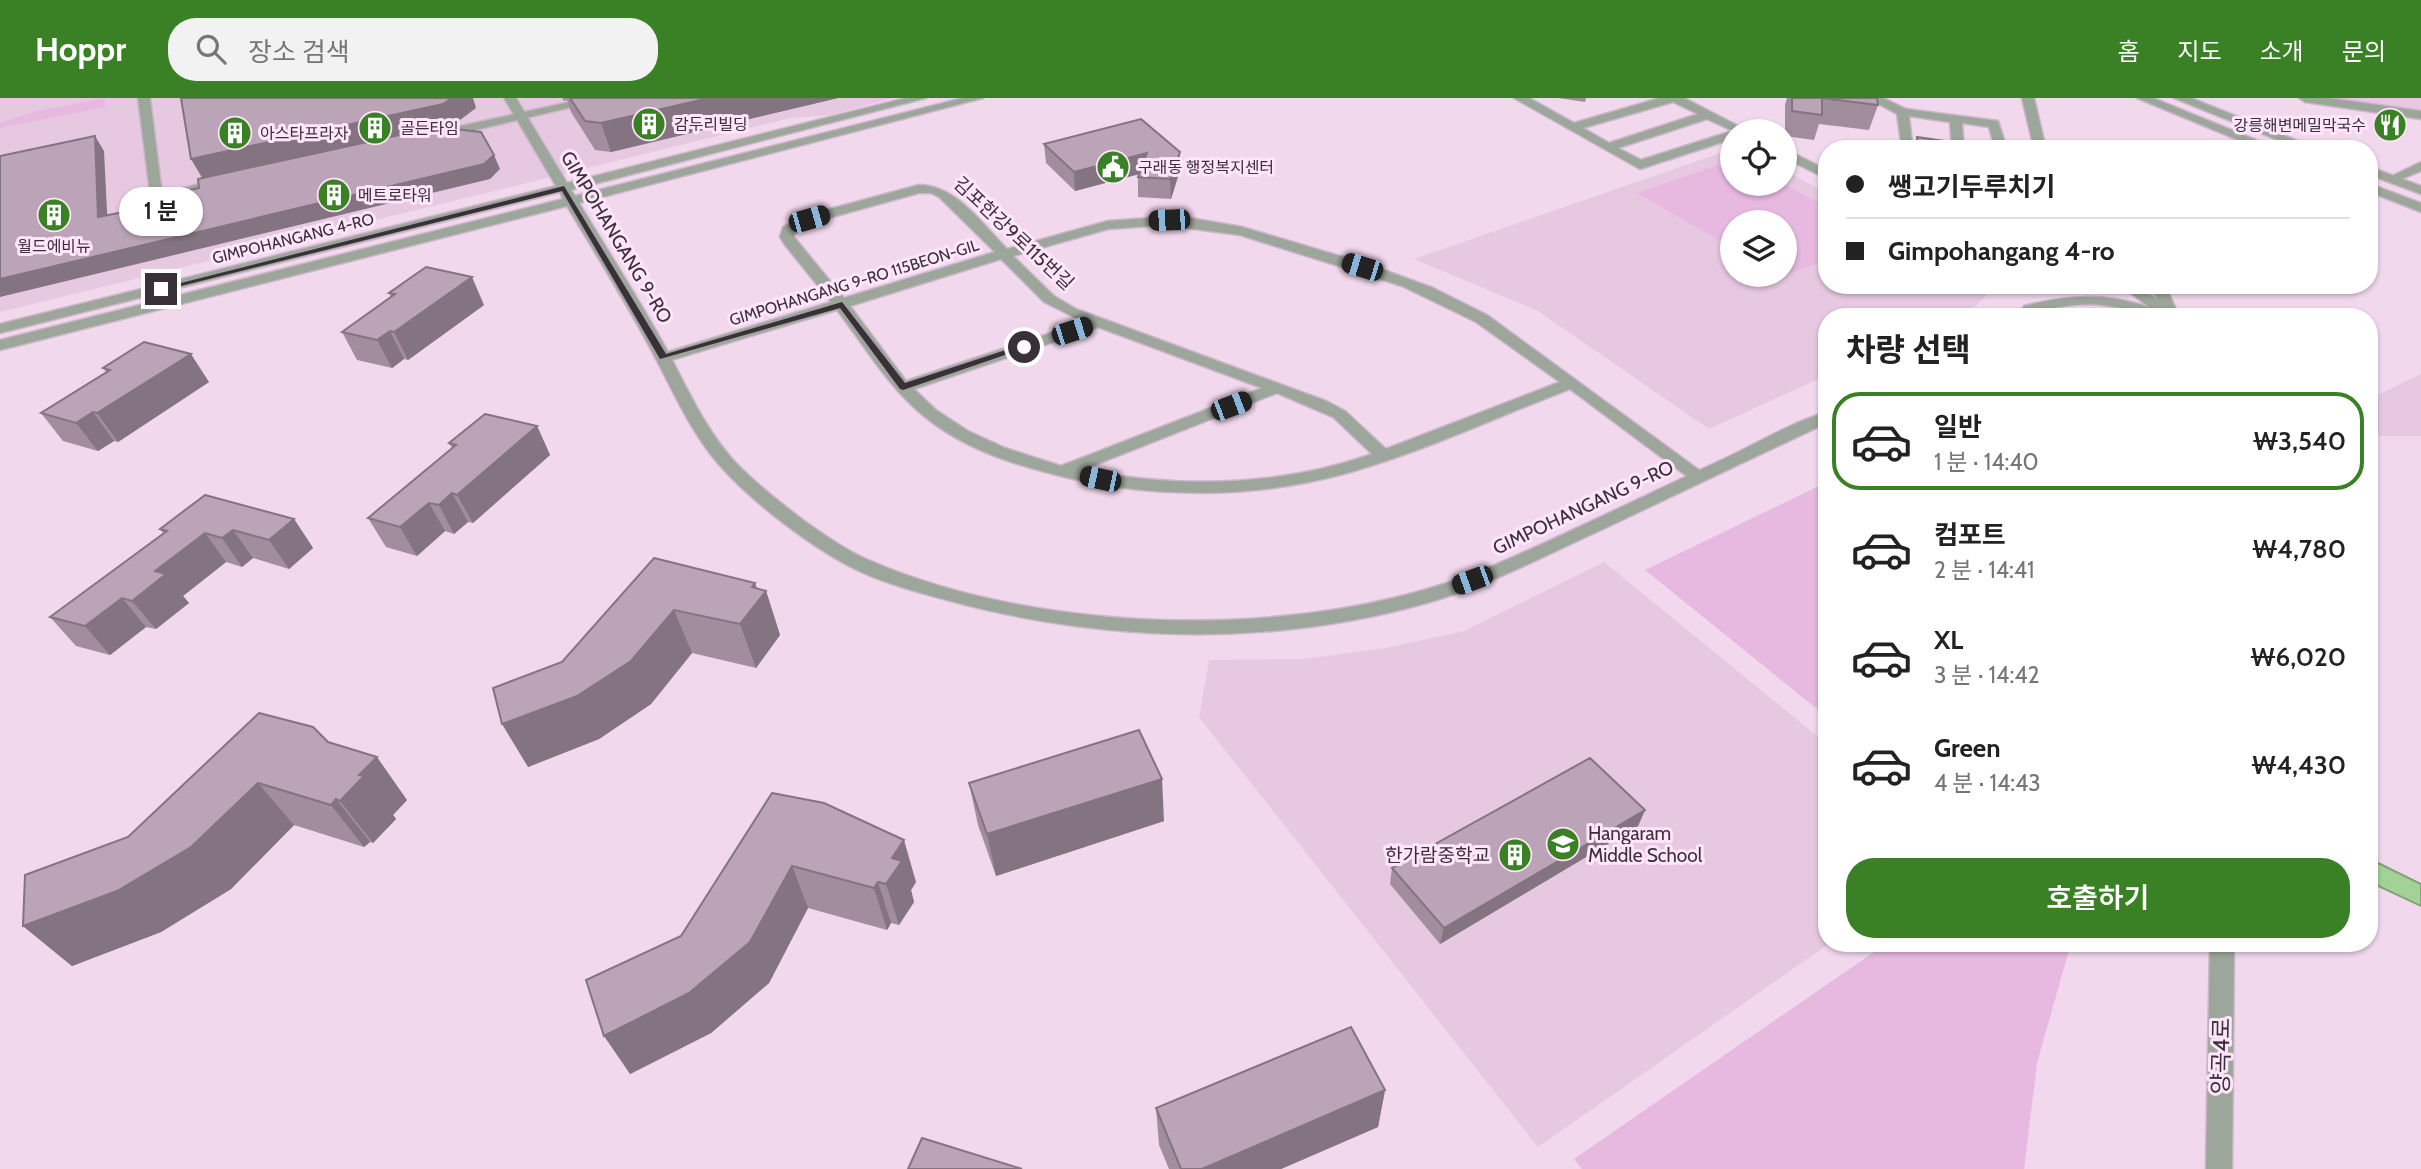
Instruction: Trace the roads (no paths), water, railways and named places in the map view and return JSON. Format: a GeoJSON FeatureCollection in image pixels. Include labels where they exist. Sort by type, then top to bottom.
{"type":"FeatureCollection","features":[{"type":"Feature","properties":{"kind":"street"},"geometry":{"type":"LineString","coordinates":[[144,98],[156,198],[235,180]]}},
{"type":"Feature","properties":{"kind":"street","name":"GIMPOHANGANG 9-RO"},"geometry":{"type":"LineString","coordinates":[[509,98],[663,358],[710,444],[742,478],[811,535],[858,563],[929,589],[1005,608],[1079,620],[1155,627],[1233,627],[1295,622],[1379,608],[1428,596],[1495,572],[1818,420]]}},
{"type":"Feature","properties":{"kind":"street"},"geometry":{"type":"LineString","coordinates":[[418,139],[604,98]]}},
{"type":"Feature","properties":{"kind":"street","name":"GIMPOHANGANG 4-RO"},"geometry":{"type":"LineString","coordinates":[[0,345],[568,195],[920,98]]}},
{"type":"Feature","properties":{"kind":"street","name":"GIMPOHANGANG 4-RO"},"geometry":{"type":"LineString","coordinates":[[0,329],[977,98]]}},
{"type":"Feature","properties":{"kind":"street"},"geometry":{"type":"LineString","coordinates":[[1520,98],[1640,165],[1720,139]]}},
{"type":"Feature","properties":{"kind":"street"},"geometry":{"type":"LineString","coordinates":[[1574,128],[1674,98],[1720,121]]}},
{"type":"Feature","properties":{"kind":"street"},"geometry":{"type":"LineString","coordinates":[[1874,98],[1903,112],[1994,124],[1998,140]]}},
{"type":"Feature","properties":{"kind":"street"},"geometry":{"type":"LineString","coordinates":[[2028,98],[2037,140]]}},
{"type":"Feature","properties":{"kind":"street"},"geometry":{"type":"LineString","coordinates":[[2143,98],[2249,140]]}},
{"type":"Feature","properties":{"kind":"street"},"geometry":{"type":"LineString","coordinates":[[2180,98],[2289,140]]}},
{"type":"Feature","properties":{"kind":"street"},"geometry":{"type":"LineString","coordinates":[[2305,98],[2421,115]]}},
{"type":"Feature","properties":{"kind":"street"},"geometry":{"type":"LineString","coordinates":[[1903,112],[1905,140]]}},
{"type":"Feature","properties":{"kind":"street"},"geometry":{"type":"LineString","coordinates":[[1608,147],[1706,115]]}},
{"type":"Feature","properties":{"kind":"street"},"geometry":{"type":"LineString","coordinates":[[1956,119],[1957,140]]}},
{"type":"Feature","properties":{"kind":"street"},"geometry":{"type":"LineString","coordinates":[[1797,159],[1818,170]]}},
{"type":"Feature","properties":{"kind":"street"},"geometry":{"type":"LineString","coordinates":[[2392,180],[2421,166]]}},
{"type":"Feature","properties":{"kind":"street"},"geometry":{"type":"LineString","coordinates":[[2378,174],[2421,190]]}},
{"type":"Feature","properties":{"kind":"street","name":"김포한강9로115번길"},"geometry":{"type":"LineString","coordinates":[[1384,456],[1339,414],[1279,387],[1096,323],[1049,299],[944,194],[933,189],[919,189],[797,224],[788,230],[787,237],[903,387],[931,414],[963,434],[1013,456],[1118,483],[1164,487],[1227,487],[1318,475],[1384,456],[1572,383]]}},
{"type":"Feature","properties":{"kind":"street"},"geometry":{"type":"LineString","coordinates":[[2378,191],[2421,208]]}},
{"type":"Feature","properties":{"kind":"street","name":"GIMPOHANGANG 9-RO 115BEON-GIL"},"geometry":{"type":"LineString","coordinates":[[663,358],[1106,225],[1169,220],[1217,224],[1362,267],[1432,292],[1471,312],[1506,334],[1698,476]]}},
{"type":"Feature","properties":{"kind":"street"},"geometry":{"type":"LineString","coordinates":[[2029,308],[2042,294]]}},
{"type":"Feature","properties":{"kind":"street"},"geometry":{"type":"LineString","coordinates":[[2140,294],[2160,308]]}},
{"type":"Feature","properties":{"kind":"street"},"geometry":{"type":"LineString","coordinates":[[2041,308],[2070,299],[2101,299],[2138,308]]}},
{"type":"Feature","properties":{"kind":"street"},"geometry":{"type":"LineString","coordinates":[[903,387],[1096,323]]}},
{"type":"Feature","properties":{"kind":"street"},"geometry":{"type":"LineString","coordinates":[[1063,471],[1279,387]]}},
{"type":"Feature","properties":{"kind":"street","name":"양곡4로"},"geometry":{"type":"LineString","coordinates":[[2219,1169],[2222,952]]}},
{"type":"Feature","properties":{"kind":"place","name":"감두리빌딩"},"geometry":{"type":"Point","coordinates":[649,124]}},
{"type":"Feature","properties":{"kind":"place","name":"강릉해변메밀막국수"},"geometry":{"type":"Point","coordinates":[2390,125]}},
{"type":"Feature","properties":{"kind":"place","name":"골든타임"},"geometry":{"type":"Point","coordinates":[375,128]}},
{"type":"Feature","properties":{"kind":"place","name":"아스타프라자"},"geometry":{"type":"Point","coordinates":[235,133]}},
{"type":"Feature","properties":{"kind":"place","name":"구래동 행정복지센터"},"geometry":{"type":"Point","coordinates":[1113,167]}},
{"type":"Feature","properties":{"kind":"place","name":"메트로타워"},"geometry":{"type":"Point","coordinates":[334,195]}},
{"type":"Feature","properties":{"kind":"place","name":"월드에비뉴"},"geometry":{"type":"Point","coordinates":[54,215]}},
{"type":"Feature","properties":{"kind":"place","name":"Hangaram Middle School"},"geometry":{"type":"Point","coordinates":[1563,844]}},
{"type":"Feature","properties":{"kind":"place","name":"한가람중학교"},"geometry":{"type":"Point","coordinates":[1515,855]}}]}
